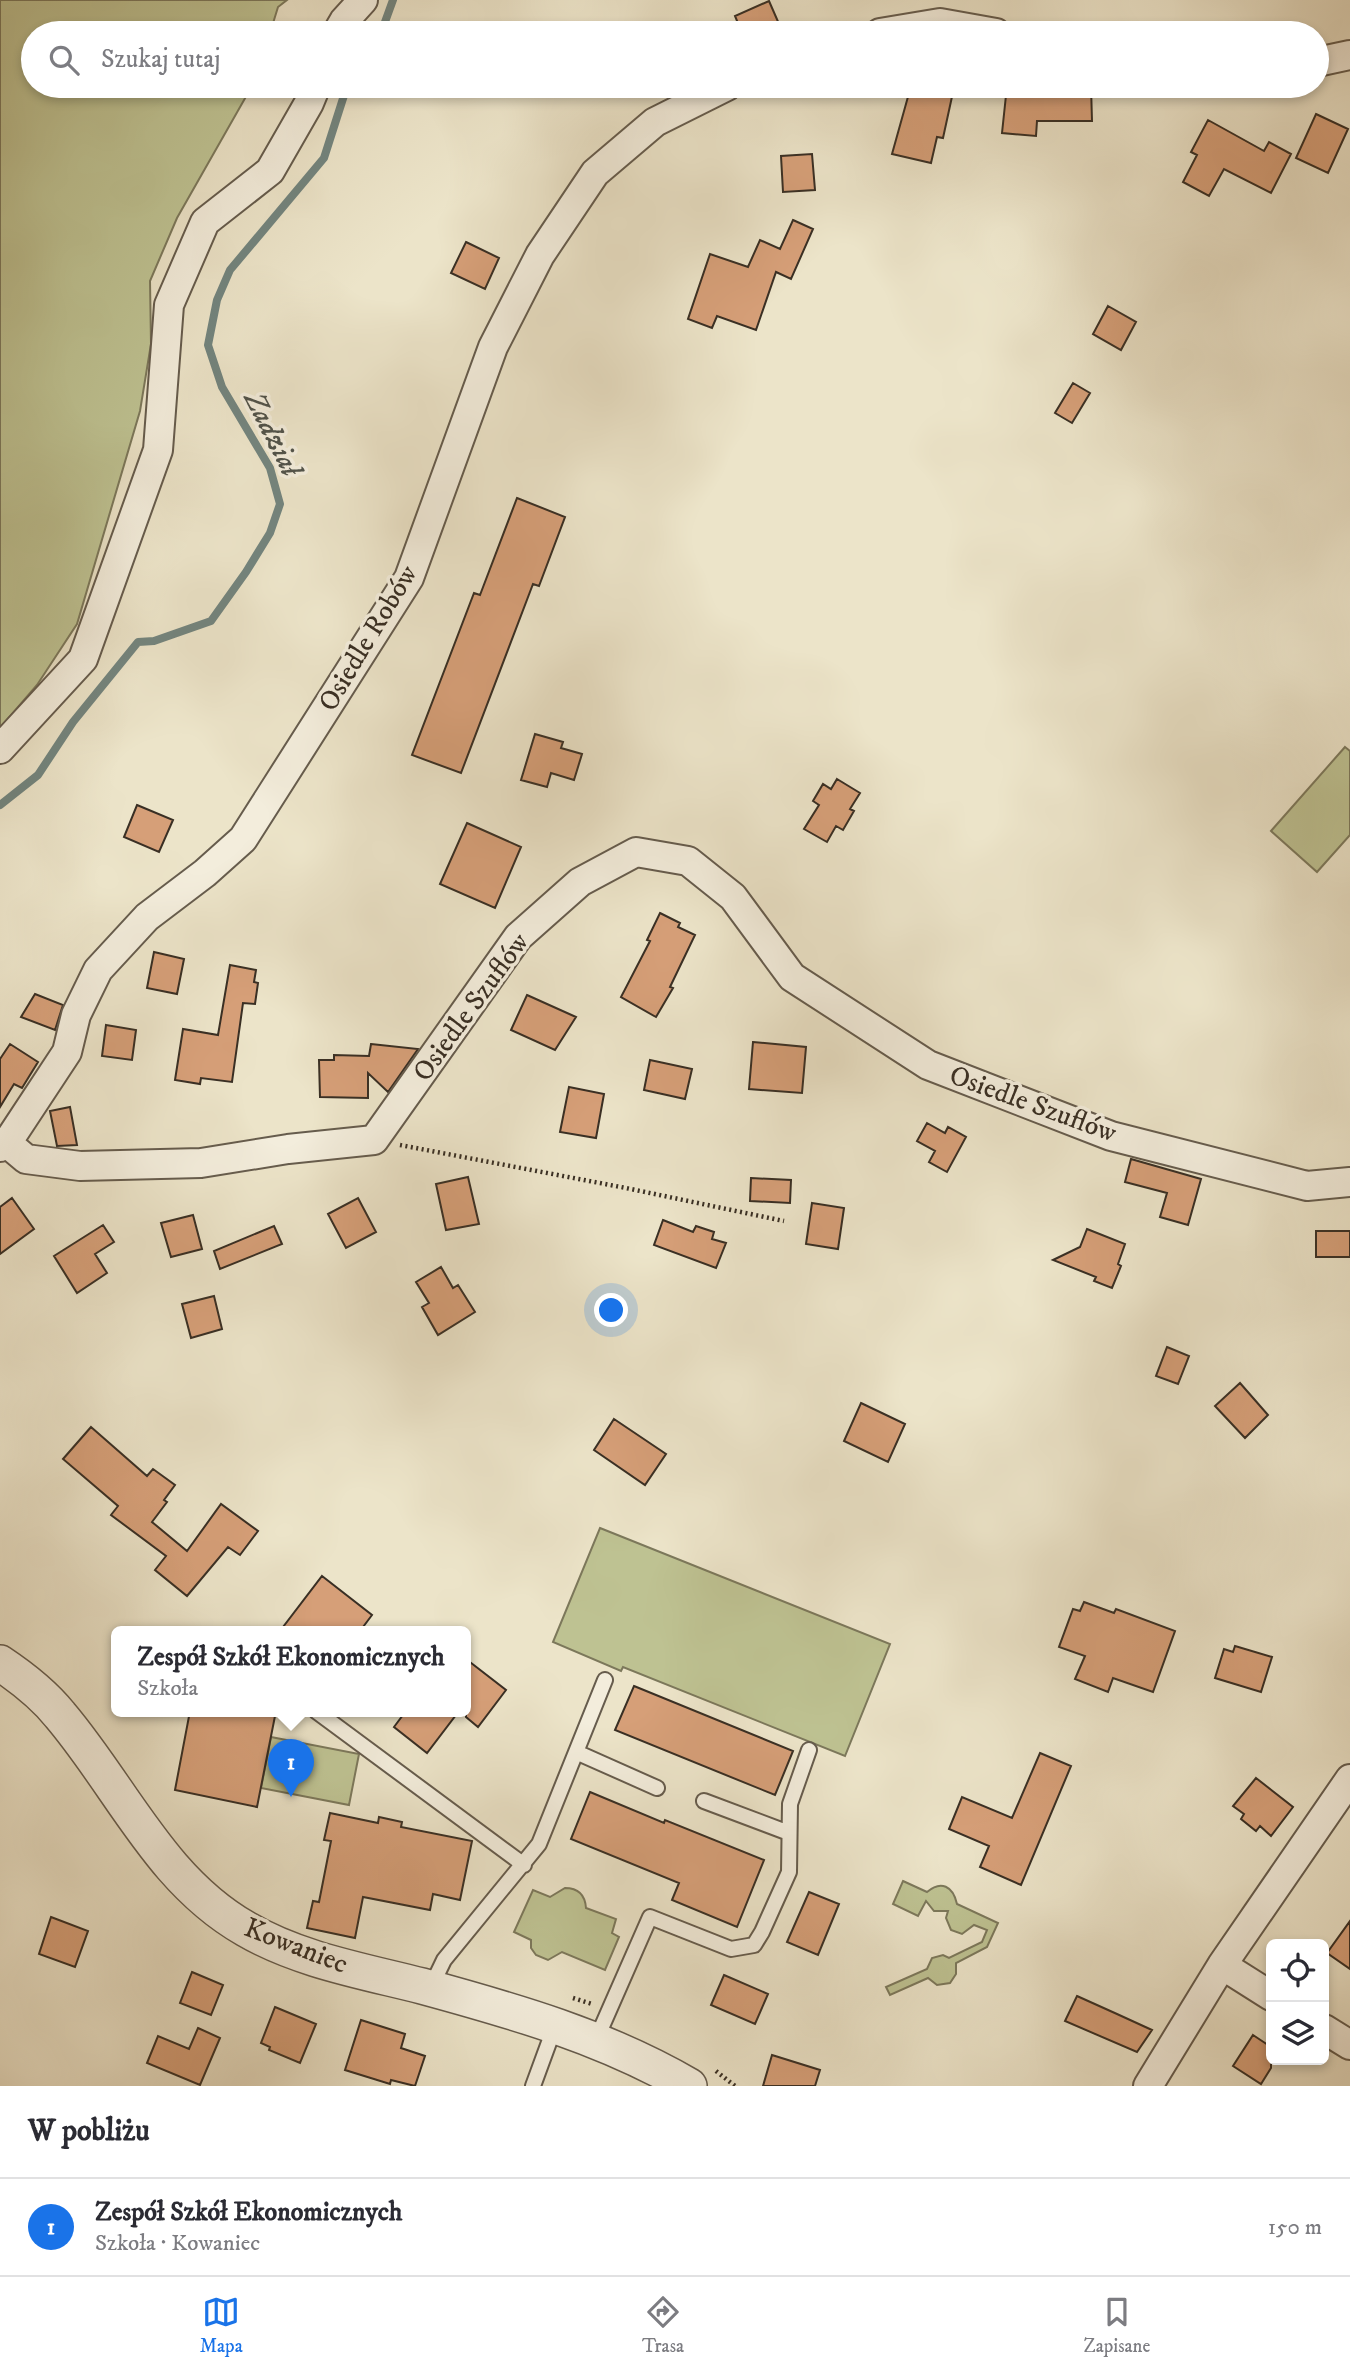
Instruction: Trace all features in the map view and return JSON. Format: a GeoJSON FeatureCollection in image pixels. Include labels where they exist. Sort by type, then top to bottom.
{"type":"FeatureCollection","features":[{"type":"Feature","properties":{"kind":"street"},"geometry":{"type":"LineString","coordinates":[[344,21],[363,0]]}},
{"type":"Feature","properties":{"kind":"street"},"geometry":{"type":"LineString","coordinates":[[1329,59],[1350,55]]}},
{"type":"Feature","properties":{"kind":"street"},"geometry":{"type":"LineString","coordinates":[[0,749],[83,659],[158,450],[169,305],[205,222],[270,171],[311,98]]}},
{"type":"Feature","properties":{"kind":"street","name":"Osiedle Robów"},"geometry":{"type":"LineString","coordinates":[[3,1145],[67,1052],[76,1015],[98,970],[147,917],[205,873],[243,839],[408,578],[493,347],[540,255],[595,173],[655,122],[703,98]]}},
{"type":"Feature","properties":{"kind":"street","name":"Osiedle Szuflów"},"geometry":{"type":"LineString","coordinates":[[374,1140],[518,937],[580,882],[636,852],[688,861],[733,897],[792,977],[928,1065],[1111,1136],[1307,1186],[1350,1182]]}},
{"type":"Feature","properties":{"kind":"street"},"geometry":{"type":"LineString","coordinates":[[3,1145],[26,1159],[80,1166],[201,1163],[288,1149],[374,1140]]}},
{"type":"Feature","properties":{"kind":"street","name":"Kowaniec"},"geometry":{"type":"LineString","coordinates":[[0,1663],[59,1712],[140,1827],[198,1896],[247,1930],[297,1952],[430,1989],[563,2011],[603,2025],[659,2069],[701,2078]]}},
{"type":"Feature","properties":{"kind":"street"},"geometry":{"type":"LineString","coordinates":[[1148,2086],[1222,1965],[1350,1779]]}},
{"type":"Feature","properties":{"kind":"street"},"geometry":{"type":"LineString","coordinates":[[1222,1965],[1266,1993]]}},
{"type":"Feature","properties":{"kind":"street"},"geometry":{"type":"LineString","coordinates":[[1329,2032],[1350,2045]]}},
{"type":"Feature","properties":{"kind":"lane"},"geometry":{"type":"LineString","coordinates":[[430,1989],[444,1960],[539,1844],[604,1681]]}},
{"type":"Feature","properties":{"kind":"lane"},"geometry":{"type":"LineString","coordinates":[[324,1717],[524,1865]]}},
{"type":"Feature","properties":{"kind":"lane"},"geometry":{"type":"LineString","coordinates":[[603,2025],[650,1917],[731,1949],[754,1945],[789,1872],[790,1804],[809,1750]]}},
{"type":"Feature","properties":{"kind":"lane"},"geometry":{"type":"LineString","coordinates":[[576,1752],[657,1788]]}},
{"type":"Feature","properties":{"kind":"lane"},"geometry":{"type":"LineString","coordinates":[[704,1801],[789,1833]]}},
{"type":"Feature","properties":{"kind":"lane"},"geometry":{"type":"LineString","coordinates":[[533,2086],[563,2011]]}},
{"type":"Feature","properties":{"kind":"path"},"geometry":{"type":"LineString","coordinates":[[374,1140],[784,1221]]}},
{"type":"Feature","properties":{"kind":"path"},"geometry":{"type":"LineString","coordinates":[[563,2011],[603,2025]]}},
{"type":"Feature","properties":{"kind":"path"},"geometry":{"type":"LineString","coordinates":[[701,2078],[735,2086]]}},
{"type":"Feature","properties":{"kind":"green space"},"geometry":{"type":"Polygon","coordinates":[[[0,0],[287,0],[278,7],[274,21],[21,21],[21,98],[245,98],[177,218],[150,281],[151,344],[140,411],[77,624],[37,685],[0,728],[0,0]]]}},
{"type":"Feature","properties":{"kind":"green space"},"geometry":{"type":"Polygon","coordinates":[[[1345,747],[1350,751],[1350,835],[1317,872],[1271,831],[1345,747]]]}},
{"type":"Feature","properties":{"kind":"green space"},"geometry":{"type":"Polygon","coordinates":[[[600,1528],[890,1644],[845,1756],[623,1667],[621,1671],[553,1642],[600,1528]]]}},
{"type":"Feature","properties":{"kind":"green space"},"geometry":{"type":"Polygon","coordinates":[[[271,1737],[359,1754],[349,1805],[261,1788],[271,1737]]]}},
{"type":"Feature","properties":{"kind":"green space"},"geometry":{"type":"Polygon","coordinates":[[[903,1881],[927,1892],[937,1886],[946,1887],[953,1893],[957,1904],[998,1923],[987,1947],[956,1963],[956,1974],[950,1983],[937,1985],[928,1978],[890,1995],[886,1987],[927,1969],[932,1958],[943,1955],[949,1958],[982,1942],[987,1930],[974,1925],[962,1934],[951,1930],[946,1918],[948,1911],[934,1911],[926,1901],[918,1916],[893,1904],[903,1881]]]}},
{"type":"Feature","properties":{"kind":"green space"},"geometry":{"type":"Polygon","coordinates":[[[565,1888],[580,1893],[586,1908],[616,1919],[612,1933],[619,1937],[605,1970],[562,1952],[548,1960],[536,1955],[531,1948],[531,1940],[514,1932],[533,1890],[550,1897],[565,1888]]]}},
{"type":"Feature","properties":{"kind":"building"},"geometry":{"type":"Polygon","coordinates":[[[769,1],[778,21],[737,21],[735,16],[769,1]]]}},
{"type":"Feature","properties":{"kind":"building"},"geometry":{"type":"Polygon","coordinates":[[[908,98],[952,98],[943,138],[937,137],[931,163],[892,154],[908,98]]]}},
{"type":"Feature","properties":{"kind":"building"},"geometry":{"type":"Polygon","coordinates":[[[1006,98],[1091,98],[1092,121],[1037,121],[1036,136],[1002,133],[1006,98]]]}},
{"type":"Feature","properties":{"kind":"building"},"geometry":{"type":"Polygon","coordinates":[[[1316,114],[1348,129],[1328,173],[1296,158],[1316,114]]]}},
{"type":"Feature","properties":{"kind":"building"},"geometry":{"type":"Polygon","coordinates":[[[1208,120],[1264,151],[1269,142],[1291,154],[1271,193],[1224,169],[1209,196],[1183,182],[1197,155],[1191,152],[1208,120]]]}},
{"type":"Feature","properties":{"kind":"building"},"geometry":{"type":"Polygon","coordinates":[[[812,154],[815,190],[783,192],[781,156],[812,154]]]}},
{"type":"Feature","properties":{"kind":"building"},"geometry":{"type":"Polygon","coordinates":[[[793,220],[813,229],[791,279],[776,272],[756,330],[717,316],[712,328],[688,319],[710,254],[748,267],[760,240],[780,249],[793,220]]]}},
{"type":"Feature","properties":{"kind":"building"},"geometry":{"type":"Polygon","coordinates":[[[466,242],[499,258],[485,289],[451,273],[466,242]]]}},
{"type":"Feature","properties":{"kind":"building"},"geometry":{"type":"Polygon","coordinates":[[[1108,306],[1136,322],[1121,350],[1093,334],[1108,306]]]}},
{"type":"Feature","properties":{"kind":"building"},"geometry":{"type":"Polygon","coordinates":[[[1073,383],[1090,393],[1072,423],[1055,413],[1073,383]]]}},
{"type":"Feature","properties":{"kind":"building"},"geometry":{"type":"Polygon","coordinates":[[[517,498],[565,517],[539,586],[533,584],[461,773],[412,755],[474,593],[480,595],[517,498]]]}},
{"type":"Feature","properties":{"kind":"building"},"geometry":{"type":"Polygon","coordinates":[[[535,734],[563,742],[561,748],[582,754],[574,780],[551,773],[547,787],[521,780],[535,734]]]}},
{"type":"Feature","properties":{"kind":"building"},"geometry":{"type":"Polygon","coordinates":[[[837,779],[860,793],[850,809],[854,811],[843,830],[836,826],[827,842],[804,829],[819,805],[813,801],[823,784],[831,789],[837,779]]]}},
{"type":"Feature","properties":{"kind":"building"},"geometry":{"type":"Polygon","coordinates":[[[137,805],[173,820],[159,852],[124,837],[137,805]]]}},
{"type":"Feature","properties":{"kind":"building"},"geometry":{"type":"Polygon","coordinates":[[[467,823],[521,847],[495,908],[440,884],[467,823]]]}},
{"type":"Feature","properties":{"kind":"building"},"geometry":{"type":"Polygon","coordinates":[[[660,913],[680,923],[678,927],[695,935],[670,987],[673,988],[656,1017],[621,997],[650,941],[647,940],[660,913]]]}},
{"type":"Feature","properties":{"kind":"building"},"geometry":{"type":"Polygon","coordinates":[[[154,952],[184,959],[177,994],[147,988],[154,952]]]}},
{"type":"Feature","properties":{"kind":"building"},"geometry":{"type":"Polygon","coordinates":[[[230,965],[256,970],[254,982],[258,983],[255,1004],[243,1003],[232,1082],[201,1078],[200,1084],[175,1080],[183,1029],[218,1035],[230,965]]]}},
{"type":"Feature","properties":{"kind":"building"},"geometry":{"type":"Polygon","coordinates":[[[35,994],[63,1005],[55,1030],[21,1017],[35,994]]]}},
{"type":"Feature","properties":{"kind":"building"},"geometry":{"type":"Polygon","coordinates":[[[527,995],[576,1017],[555,1050],[511,1030],[527,995]]]}},
{"type":"Feature","properties":{"kind":"building"},"geometry":{"type":"Polygon","coordinates":[[[106,1025],[136,1030],[132,1060],[102,1056],[106,1025]]]}},
{"type":"Feature","properties":{"kind":"building"},"geometry":{"type":"Polygon","coordinates":[[[753,1042],[806,1047],[802,1093],[749,1089],[753,1042]]]}},
{"type":"Feature","properties":{"kind":"building"},"geometry":{"type":"Polygon","coordinates":[[[10,1044],[38,1062],[22,1088],[14,1084],[0,1107],[0,1059],[10,1044]]]}},
{"type":"Feature","properties":{"kind":"building"},"geometry":{"type":"Polygon","coordinates":[[[371,1044],[418,1049],[388,1092],[368,1073],[368,1098],[320,1097],[319,1060],[334,1060],[334,1055],[369,1056],[371,1044]]]}},
{"type":"Feature","properties":{"kind":"building"},"geometry":{"type":"Polygon","coordinates":[[[650,1060],[692,1069],[685,1099],[644,1090],[650,1060]]]}},
{"type":"Feature","properties":{"kind":"building"},"geometry":{"type":"Polygon","coordinates":[[[569,1087],[604,1094],[596,1138],[560,1132],[569,1087]]]}},
{"type":"Feature","properties":{"kind":"building"},"geometry":{"type":"Polygon","coordinates":[[[70,1107],[77,1145],[57,1146],[50,1111],[70,1107]]]}},
{"type":"Feature","properties":{"kind":"building"},"geometry":{"type":"Polygon","coordinates":[[[927,1123],[945,1133],[948,1127],[966,1137],[947,1172],[929,1162],[935,1151],[917,1141],[927,1123]]]}},
{"type":"Feature","properties":{"kind":"building"},"geometry":{"type":"Polygon","coordinates":[[[1131,1159],[1201,1179],[1188,1225],[1160,1217],[1167,1193],[1125,1182],[1131,1159]]]}},
{"type":"Feature","properties":{"kind":"building"},"geometry":{"type":"Polygon","coordinates":[[[468,1177],[479,1224],[446,1230],[436,1184],[468,1177]]]}},
{"type":"Feature","properties":{"kind":"building"},"geometry":{"type":"Polygon","coordinates":[[[751,1178],[791,1180],[790,1203],[750,1201],[751,1178]]]}},
{"type":"Feature","properties":{"kind":"building"},"geometry":{"type":"Polygon","coordinates":[[[12,1198],[34,1229],[0,1254],[0,1207],[12,1198]]]}},
{"type":"Feature","properties":{"kind":"building"},"geometry":{"type":"Polygon","coordinates":[[[358,1198],[376,1232],[346,1248],[328,1214],[358,1198]]]}},
{"type":"Feature","properties":{"kind":"building"},"geometry":{"type":"Polygon","coordinates":[[[812,1203],[844,1208],[838,1249],[806,1244],[812,1203]]]}},
{"type":"Feature","properties":{"kind":"building"},"geometry":{"type":"Polygon","coordinates":[[[193,1215],[202,1249],[171,1257],[161,1223],[193,1215]]]}},
{"type":"Feature","properties":{"kind":"building"},"geometry":{"type":"Polygon","coordinates":[[[663,1220],[693,1232],[696,1226],[714,1232],[712,1239],[726,1243],[716,1268],[654,1245],[663,1220]]]}},
{"type":"Feature","properties":{"kind":"building"},"geometry":{"type":"Polygon","coordinates":[[[103,1225],[114,1242],[95,1254],[107,1273],[77,1293],[54,1256],[103,1225]]]}},
{"type":"Feature","properties":{"kind":"building"},"geometry":{"type":"Polygon","coordinates":[[[274,1226],[282,1244],[220,1269],[214,1251],[274,1226]]]}},
{"type":"Feature","properties":{"kind":"building"},"geometry":{"type":"Polygon","coordinates":[[[1087,1229],[1125,1244],[1118,1264],[1121,1266],[1112,1288],[1094,1281],[1096,1277],[1053,1260],[1080,1247],[1087,1229]]]}},
{"type":"Feature","properties":{"kind":"building"},"geometry":{"type":"Polygon","coordinates":[[[1316,1231],[1350,1231],[1350,1257],[1316,1257],[1316,1231]]]}},
{"type":"Feature","properties":{"kind":"building"},"geometry":{"type":"Polygon","coordinates":[[[441,1267],[453,1288],[458,1285],[475,1312],[438,1335],[422,1307],[429,1303],[416,1282],[441,1267]]]}},
{"type":"Feature","properties":{"kind":"building"},"geometry":{"type":"Polygon","coordinates":[[[214,1296],[222,1329],[191,1338],[182,1304],[214,1296]]]}},
{"type":"Feature","properties":{"kind":"building"},"geometry":{"type":"Polygon","coordinates":[[[1167,1347],[1189,1356],[1178,1384],[1156,1376],[1167,1347]]]}},
{"type":"Feature","properties":{"kind":"building"},"geometry":{"type":"Polygon","coordinates":[[[1240,1383],[1268,1415],[1245,1438],[1215,1406],[1240,1383]]]}},
{"type":"Feature","properties":{"kind":"building"},"geometry":{"type":"Polygon","coordinates":[[[861,1403],[905,1424],[888,1462],[844,1441],[861,1403]]]}},
{"type":"Feature","properties":{"kind":"building"},"geometry":{"type":"Polygon","coordinates":[[[614,1419],[666,1454],[645,1485],[594,1450],[614,1419]]]}},
{"type":"Feature","properties":{"kind":"building"},"geometry":{"type":"Polygon","coordinates":[[[91,1427],[147,1476],[153,1469],[175,1485],[164,1500],[167,1502],[152,1522],[187,1551],[221,1504],[258,1531],[240,1555],[228,1547],[187,1596],[155,1570],[166,1556],[111,1515],[118,1506],[63,1459],[91,1427]]]}},
{"type":"Feature","properties":{"kind":"building"},"geometry":{"type":"Polygon","coordinates":[[[322,1576],[372,1615],[364,1626],[284,1626],[322,1576]]]}},
{"type":"Feature","properties":{"kind":"building"},"geometry":{"type":"Polygon","coordinates":[[[1084,1602],[1114,1613],[1116,1609],[1175,1631],[1153,1692],[1113,1678],[1108,1692],[1075,1679],[1085,1656],[1059,1647],[1073,1609],[1080,1611],[1084,1602]]]}},
{"type":"Feature","properties":{"kind":"building"},"geometry":{"type":"Polygon","coordinates":[[[1235,1646],[1272,1657],[1261,1692],[1215,1678],[1224,1649],[1233,1652],[1235,1646]]]}},
{"type":"Feature","properties":{"kind":"building"},"geometry":{"type":"Polygon","coordinates":[[[471,1663],[506,1690],[478,1727],[466,1717],[471,1717],[471,1663]]]}},
{"type":"Feature","properties":{"kind":"building"},"geometry":{"type":"Polygon","coordinates":[[[634,1686],[793,1751],[775,1795],[615,1730],[634,1686]]]}},
{"type":"Feature","properties":{"kind":"building"},"geometry":{"type":"Polygon","coordinates":[[[189,1717],[275,1717],[257,1807],[175,1790],[189,1717]]]}},
{"type":"Feature","properties":{"kind":"building"},"geometry":{"type":"Polygon","coordinates":[[[402,1717],[454,1717],[427,1753],[394,1727],[402,1717]]]}},
{"type":"Feature","properties":{"kind":"building"},"geometry":{"type":"Polygon","coordinates":[[[1040,1753],[1071,1766],[1021,1885],[980,1867],[989,1846],[949,1829],[962,1797],[1012,1818],[1040,1753]]]}},
{"type":"Feature","properties":{"kind":"building"},"geometry":{"type":"Polygon","coordinates":[[[1256,1778],[1293,1807],[1271,1836],[1260,1826],[1256,1831],[1241,1819],[1244,1814],[1233,1806],[1256,1778]]]}},
{"type":"Feature","properties":{"kind":"building"},"geometry":{"type":"Polygon","coordinates":[[[590,1792],[764,1860],[737,1927],[672,1900],[679,1883],[571,1839],[590,1792]]]}},
{"type":"Feature","properties":{"kind":"building"},"geometry":{"type":"Polygon","coordinates":[[[330,1813],[378,1823],[379,1817],[402,1822],[401,1827],[472,1841],[460,1900],[433,1894],[430,1910],[363,1897],[355,1938],[307,1928],[313,1901],[319,1902],[331,1841],[324,1840],[330,1813]]]}},
{"type":"Feature","properties":{"kind":"building"},"geometry":{"type":"Polygon","coordinates":[[[809,1892],[839,1904],[818,1955],[787,1942],[809,1892]]]}},
{"type":"Feature","properties":{"kind":"building"},"geometry":{"type":"Polygon","coordinates":[[[51,1917],[88,1931],[75,1967],[39,1954],[51,1917]]]}},
{"type":"Feature","properties":{"kind":"building"},"geometry":{"type":"Polygon","coordinates":[[[1350,1921],[1350,1969],[1329,1954],[1329,1950],[1350,1921]]]}},
{"type":"Feature","properties":{"kind":"building"},"geometry":{"type":"Polygon","coordinates":[[[192,1972],[223,1985],[211,2015],[180,2003],[192,1972]]]}},
{"type":"Feature","properties":{"kind":"building"},"geometry":{"type":"Polygon","coordinates":[[[724,1975],[768,1994],[755,2024],[711,2005],[724,1975]]]}},
{"type":"Feature","properties":{"kind":"building"},"geometry":{"type":"Polygon","coordinates":[[[1077,1996],[1152,2030],[1137,2052],[1065,2021],[1077,1996]]]}},
{"type":"Feature","properties":{"kind":"building"},"geometry":{"type":"Polygon","coordinates":[[[275,2007],[316,2024],[300,2063],[269,2050],[270,2047],[261,2043],[275,2007]]]}},
{"type":"Feature","properties":{"kind":"building"},"geometry":{"type":"Polygon","coordinates":[[[361,2020],[405,2034],[401,2048],[425,2056],[415,2086],[391,2080],[390,2084],[345,2070],[361,2020]]]}},
{"type":"Feature","properties":{"kind":"building"},"geometry":{"type":"Polygon","coordinates":[[[198,2028],[220,2038],[200,2085],[147,2063],[158,2036],[189,2049],[198,2028]]]}},
{"type":"Feature","properties":{"kind":"building"},"geometry":{"type":"Polygon","coordinates":[[[1253,2035],[1266,2044],[1266,2065],[1271,2065],[1271,2068],[1261,2084],[1233,2066],[1253,2035]]]}},
{"type":"Feature","properties":{"kind":"building"},"geometry":{"type":"Polygon","coordinates":[[[772,2055],[820,2070],[815,2086],[763,2086],[772,2055]]]}},
{"type":"Feature","properties":{"kind":"waterway","name":"Zadział"},"geometry":{"type":"LineString","coordinates":[[385,21],[393,0]]}},
{"type":"Feature","properties":{"kind":"waterway","name":"Zadział"},"geometry":{"type":"LineString","coordinates":[[0,805],[38,775],[73,722],[138,642],[154,641],[211,621],[270,533],[280,504],[270,468],[222,387],[208,345],[217,300],[230,270],[324,158],[343,98]]}},
{"type":"Feature","properties":{"kind":"place","name":"Zespół Szkół Ekonomicznych"},"geometry":{"type":"Point","coordinates":[291,1797]}}]}
